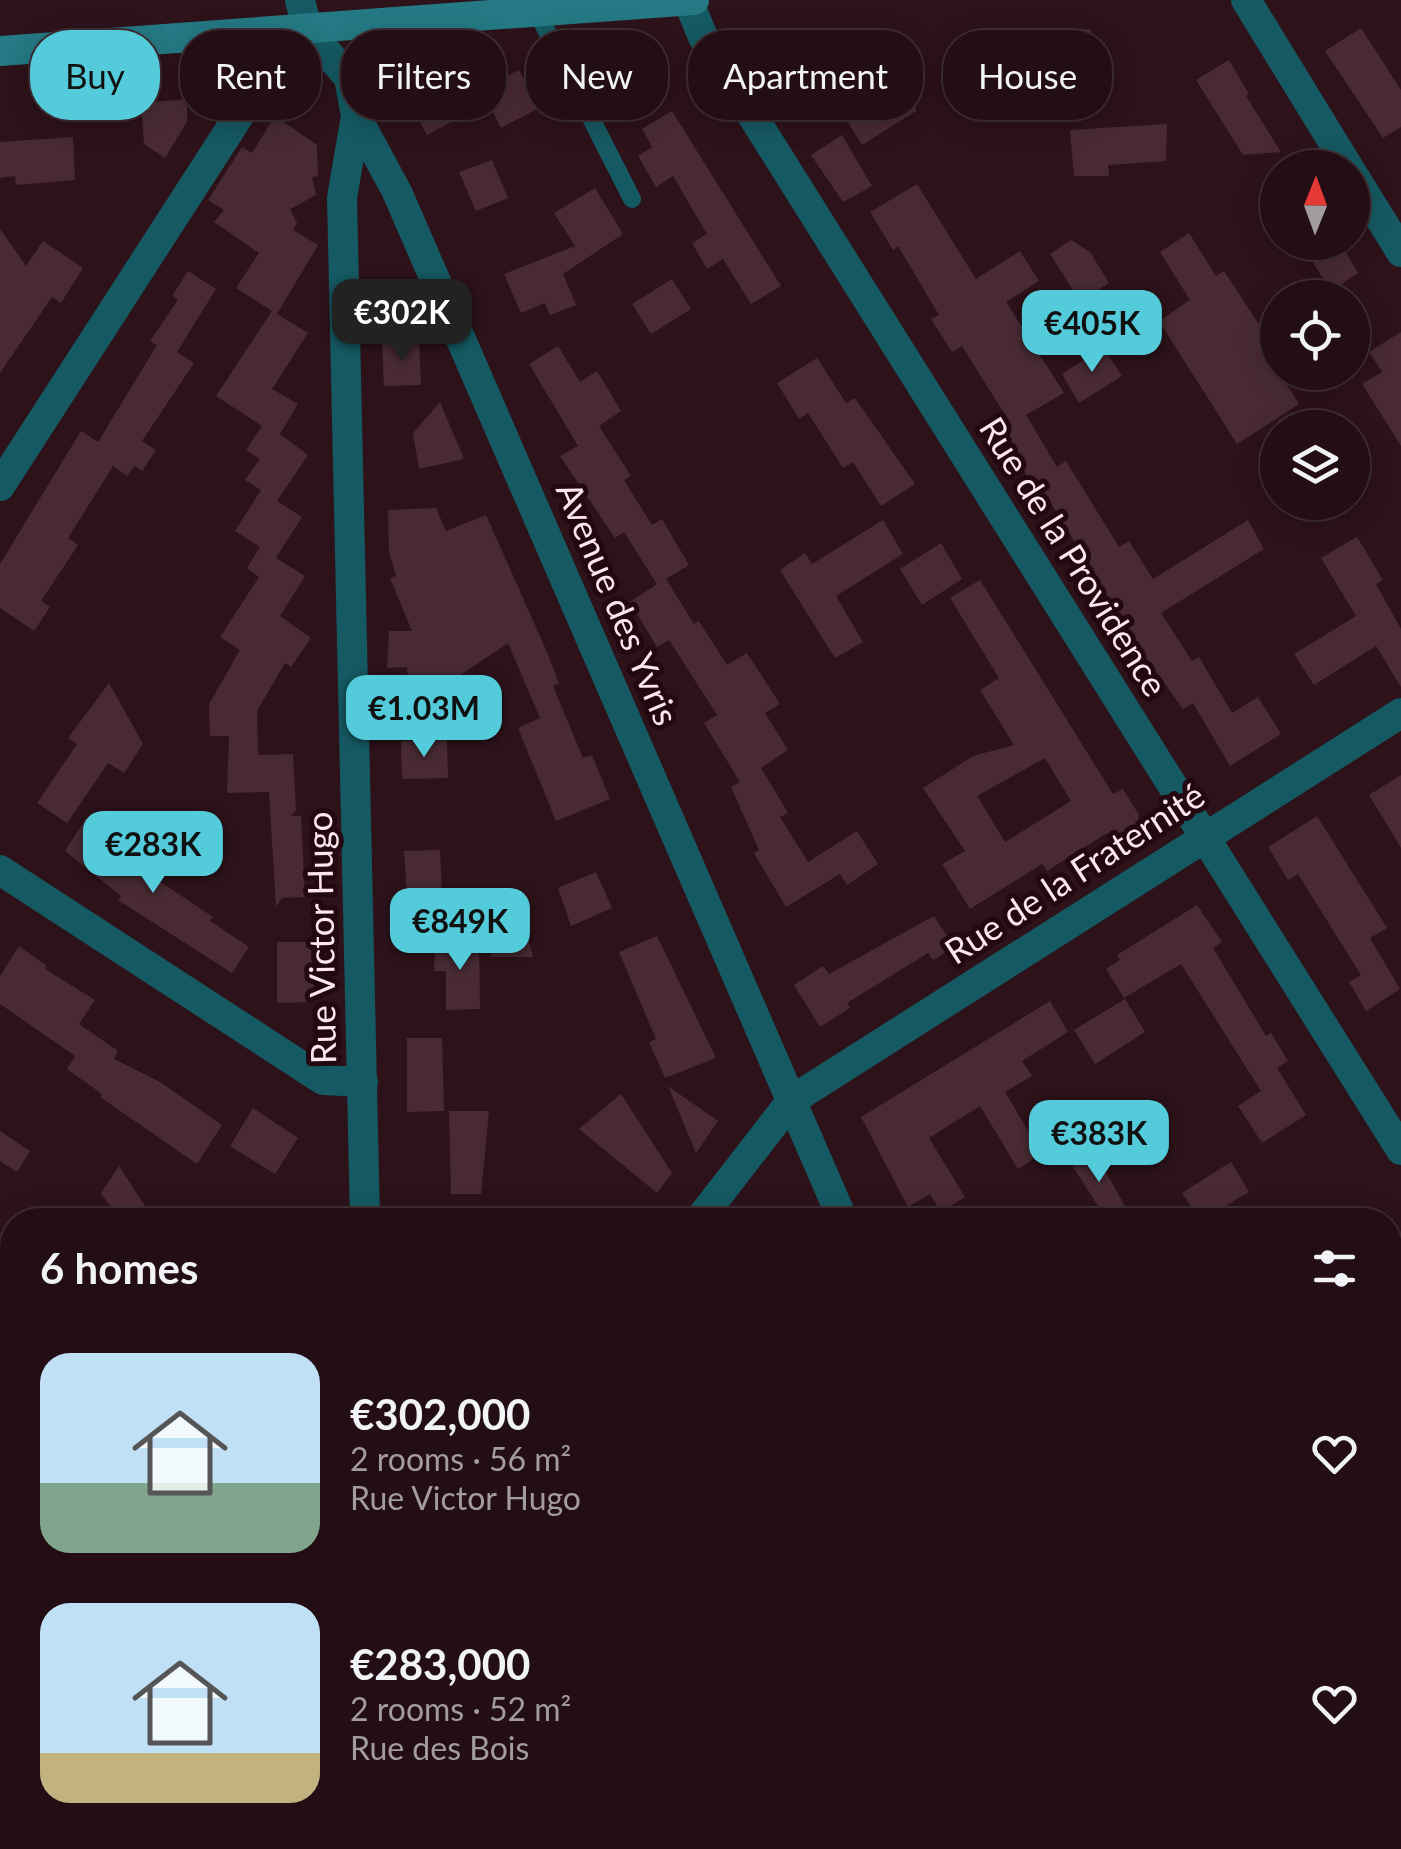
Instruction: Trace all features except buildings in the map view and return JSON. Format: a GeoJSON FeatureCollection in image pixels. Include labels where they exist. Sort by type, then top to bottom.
{"type":"FeatureCollection","features":[{"type":"Feature","properties":{"kind":"main road"},"geometry":{"type":"LineString","coordinates":[[0,51],[304,14],[537,12],[691,0]]}},
{"type":"Feature","properties":{"kind":"street","name":"Rue de la Providence"},"geometry":{"type":"LineString","coordinates":[[691,0],[703,38],[1401,1150]]}},
{"type":"Feature","properties":{"kind":"street"},"geometry":{"type":"LineString","coordinates":[[1246,0],[1339,150]]}},
{"type":"Feature","properties":{"kind":"street"},"geometry":{"type":"LineString","coordinates":[[0,486],[304,14]]}},
{"type":"Feature","properties":{"kind":"street","name":"Avenue des Yvris"},"geometry":{"type":"LineString","coordinates":[[304,14],[341,67]]}},
{"type":"Feature","properties":{"kind":"street","name":"Rue Victor Hugo"},"geometry":{"type":"LineString","coordinates":[[355,120],[342,198],[365,1208]]}},
{"type":"Feature","properties":{"kind":"street","name":"Avenue des Yvris"},"geometry":{"type":"LineString","coordinates":[[358,120],[397,192],[838,1208]]}},
{"type":"Feature","properties":{"kind":"street"},"geometry":{"type":"LineString","coordinates":[[1370,201],[1401,252]]}},
{"type":"Feature","properties":{"kind":"street","name":"Rue de la Fraternité"},"geometry":{"type":"LineString","coordinates":[[708,1208],[792,1100],[1401,714]]}},
{"type":"Feature","properties":{"kind":"street"},"geometry":{"type":"LineString","coordinates":[[0,870],[322,1080],[362,1082]]}},
{"type":"Feature","properties":{"kind":"lane"},"geometry":{"type":"LineString","coordinates":[[537,12],[632,199]]}}]}
